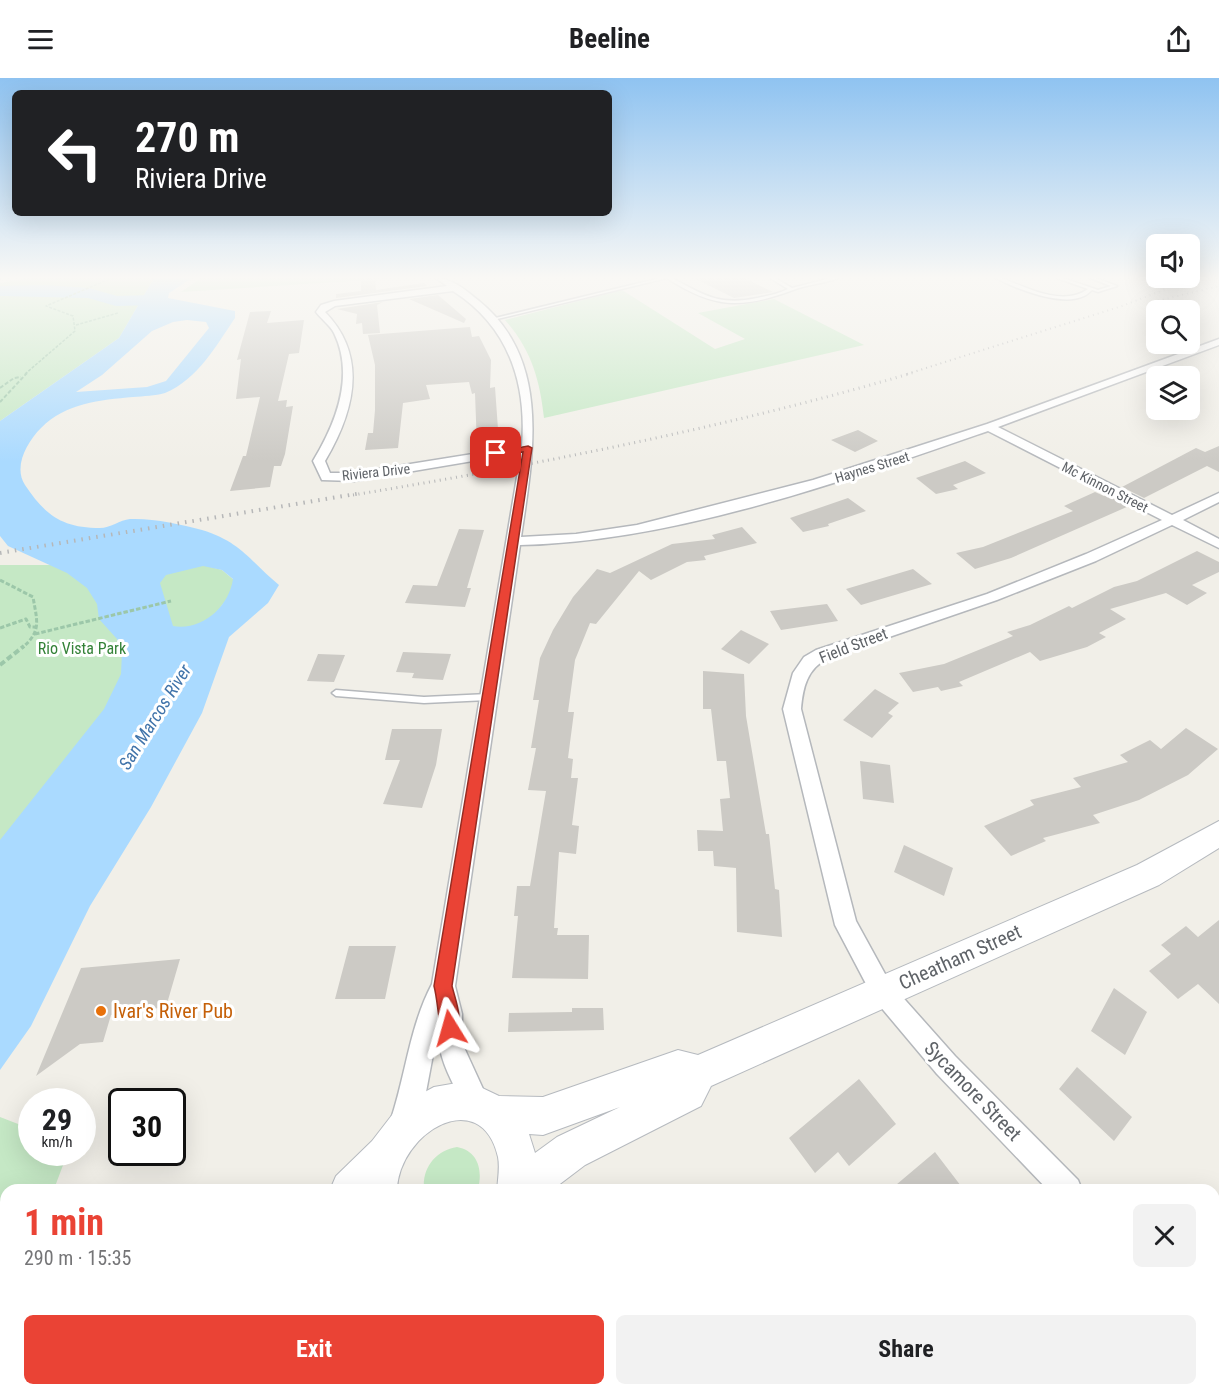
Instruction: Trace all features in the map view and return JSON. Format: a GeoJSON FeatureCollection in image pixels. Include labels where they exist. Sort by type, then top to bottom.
{"type":"FeatureCollection","features":[{"type":"Feature","properties":{"kind":"street","name":"Riviera Drive"},"geometry":{"type":"LineString","coordinates":[[340,339],[350,372],[349,391],[336,430],[318,461],[326,477],[354,477],[528,448]]}},
{"type":"Feature","properties":{"kind":"street"},"geometry":{"type":"LineString","coordinates":[[357,1184],[387,1158],[413,1092],[428,1016],[443,986],[528,448],[527,389],[517,358],[506,339]]}},
{"type":"Feature","properties":{"kind":"street","name":"Haynes Street"},"geometry":{"type":"LineString","coordinates":[[513,541],[581,539],[658,526],[860,472],[991,428],[1219,342]]}},
{"type":"Feature","properties":{"kind":"street","name":"Mc Kinnon Street"},"geometry":{"type":"LineString","coordinates":[[991,428],[1219,544]]}},
{"type":"Feature","properties":{"kind":"street","name":"Field Street"},"geometry":{"type":"LineString","coordinates":[[882,991],[846,925],[826,854],[792,709],[794,690],[800,676],[814,658],[825,653],[960,608],[1173,521],[1219,497]]}},
{"type":"Feature","properties":{"kind":"street","name":"Cheatham Street"},"geometry":{"type":"LineString","coordinates":[[387,1158],[417,1114],[436,1104],[457,1100],[486,1108],[543,1116],[678,1068],[698,1073],[1148,875],[1219,833]]}},
{"type":"Feature","properties":{"kind":"street"},"geometry":{"type":"LineString","coordinates":[[443,986],[450,1014],[450,1043],[458,1066],[486,1108],[509,1131],[517,1152],[518,1184]]}},
{"type":"Feature","properties":{"kind":"street","name":"Sycamore Street"},"geometry":{"type":"LineString","coordinates":[[882,991],[946,1065],[1062,1184]]}},
{"type":"Feature","properties":{"kind":"street"},"geometry":{"type":"LineString","coordinates":[[531,1184],[541,1172],[571,1150],[688,1093],[698,1073]]}},
{"type":"Feature","properties":{"kind":"lane"},"geometry":{"type":"LineString","coordinates":[[336,693],[424,700],[488,697]]}},
{"type":"Feature","properties":{"kind":"path"},"geometry":{"type":"LineString","coordinates":[[0,402],[22,377],[66,339]]}},
{"type":"Feature","properties":{"kind":"path"},"geometry":{"type":"LineString","coordinates":[[0,388],[14,378],[22,377]]}},
{"type":"Feature","properties":{"kind":"path"},"geometry":{"type":"LineString","coordinates":[[0,580],[33,597],[38,627],[35,634],[0,665]]}},
{"type":"Feature","properties":{"kind":"path"},"geometry":{"type":"LineString","coordinates":[[35,634],[171,601]]}},
{"type":"Feature","properties":{"kind":"path"},"geometry":{"type":"LineString","coordinates":[[0,628],[26,619],[30,627],[38,627]]}},
{"type":"Feature","properties":{"kind":"green space"},"geometry":{"type":"Polygon","coordinates":[[[0,339],[117,339],[0,421],[0,339]]]}},
{"type":"Feature","properties":{"kind":"green space"},"geometry":{"type":"Polygon","coordinates":[[[520,339],[700,339],[715,349],[744,339],[853,339],[864,345],[544,418],[537,378],[520,339]]]}},
{"type":"Feature","properties":{"kind":"green space","name":"Rio Vista Park"},"geometry":{"type":"Polygon","coordinates":[[[0,565],[203,565],[222,570],[234,580],[231,594],[0,879],[0,565]]]}},
{"type":"Feature","properties":{"kind":"green space"},"geometry":{"type":"Polygon","coordinates":[[[0,1117],[18,1124],[18,1166],[63,1166],[56,1184],[0,1184],[0,1117]]]}},
{"type":"Feature","properties":{"kind":"green space"},"geometry":{"type":"Polygon","coordinates":[[[457,1147],[464,1149],[474,1157],[479,1168],[479,1184],[424,1184],[425,1174],[432,1161],[449,1149],[457,1147]]]}},
{"type":"Feature","properties":{"kind":"water","name":"San Marcos River"},"geometry":{"type":"Polygon","coordinates":[[[117,339],[142,339],[102,375],[76,392],[147,387],[166,381],[200,339],[220,339],[197,370],[177,387],[165,393],[84,404],[61,413],[36,434],[23,455],[20,470],[25,485],[32,495],[48,512],[65,522],[75,526],[100,528],[130,519],[148,519],[202,530],[236,546],[279,585],[268,603],[229,637],[202,713],[151,807],[90,906],[31,1026],[0,1070],[0,840],[104,709],[121,674],[122,652],[117,639],[99,619],[97,604],[87,588],[67,573],[8,546],[0,536],[0,421],[117,339]],[[203,566],[166,575],[160,583],[173,626],[184,627],[204,621],[220,607],[226,599],[233,579],[222,570],[203,566]]]}},
{"type":"Feature","properties":{"kind":"building"},"geometry":{"type":"Polygon","coordinates":[[[243,339],[301,339],[299,353],[289,354],[278,401],[287,400],[286,407],[293,406],[285,454],[281,466],[274,466],[270,487],[230,491],[243,456],[246,456],[260,397],[236,399],[241,359],[237,360],[243,339]]]}},
{"type":"Feature","properties":{"kind":"building"},"geometry":{"type":"Polygon","coordinates":[[[369,339],[481,339],[491,360],[490,388],[495,387],[498,429],[491,430],[496,444],[477,447],[475,393],[472,394],[469,382],[426,385],[430,399],[403,403],[398,448],[365,450],[368,433],[373,433],[375,365],[369,339]]]}},
{"type":"Feature","properties":{"kind":"building"},"geometry":{"type":"Polygon","coordinates":[[[858,430],[878,441],[855,452],[831,440],[858,430]]]}},
{"type":"Feature","properties":{"kind":"building"},"geometry":{"type":"Polygon","coordinates":[[[1219,446],[1219,472],[1207,466],[1144,498],[1122,487],[1196,448],[1205,452],[1219,446]]]}},
{"type":"Feature","properties":{"kind":"building"},"geometry":{"type":"Polygon","coordinates":[[[965,461],[986,473],[953,485],[958,489],[936,494],[916,478],[965,461]]]}},
{"type":"Feature","properties":{"kind":"building"},"geometry":{"type":"Polygon","coordinates":[[[1095,492],[1104,496],[1108,495],[1129,506],[1011,558],[975,569],[956,553],[983,547],[1073,511],[1064,506],[1095,492]]]}},
{"type":"Feature","properties":{"kind":"building"},"geometry":{"type":"Polygon","coordinates":[[[848,498],[866,511],[828,524],[829,526],[803,532],[790,518],[848,498]]]}},
{"type":"Feature","properties":{"kind":"building"},"geometry":{"type":"Polygon","coordinates":[[[742,527],[757,543],[704,556],[706,560],[687,562],[651,580],[639,571],[596,624],[590,623],[575,660],[568,712],[574,712],[568,758],[573,759],[571,778],[578,778],[572,825],[579,826],[576,854],[559,852],[554,928],[558,928],[557,935],[589,935],[588,979],[512,978],[518,916],[514,916],[517,886],[530,886],[546,791],[528,790],[536,748],[531,748],[539,700],[533,700],[540,658],[553,630],[573,597],[597,569],[610,573],[672,544],[715,539],[712,535],[742,527]]]}},
{"type":"Feature","properties":{"kind":"building"},"geometry":{"type":"Polygon","coordinates":[[[459,529],[484,530],[467,588],[471,588],[465,607],[405,603],[413,585],[437,586],[459,529]]]}},
{"type":"Feature","properties":{"kind":"building"},"geometry":{"type":"Polygon","coordinates":[[[1197,551],[1219,562],[1219,572],[1192,585],[1207,593],[1187,605],[1166,593],[1110,609],[1126,619],[1099,633],[1106,637],[1087,647],[1040,661],[1030,652],[959,682],[963,686],[941,691],[938,687],[913,692],[899,673],[944,664],[1013,636],[1007,632],[1030,625],[1069,606],[1072,608],[1114,587],[1137,581],[1197,551]]]}},
{"type":"Feature","properties":{"kind":"building"},"geometry":{"type":"Polygon","coordinates":[[[913,569],[932,584],[861,605],[846,589],[913,569]]]}},
{"type":"Feature","properties":{"kind":"building"},"geometry":{"type":"Polygon","coordinates":[[[827,604],[838,621],[781,630],[770,611],[827,604]]]}},
{"type":"Feature","properties":{"kind":"building"},"geometry":{"type":"Polygon","coordinates":[[[741,630],[769,644],[749,664],[721,649],[741,630]]]}},
{"type":"Feature","properties":{"kind":"building"},"geometry":{"type":"Polygon","coordinates":[[[403,652],[451,654],[443,680],[412,678],[414,673],[396,672],[403,652]]]}},
{"type":"Feature","properties":{"kind":"building"},"geometry":{"type":"Polygon","coordinates":[[[318,654],[345,655],[334,682],[307,681],[318,654]]]}},
{"type":"Feature","properties":{"kind":"building"},"geometry":{"type":"Polygon","coordinates":[[[703,671],[744,674],[746,716],[766,834],[769,834],[775,889],[779,890],[782,937],[737,932],[736,868],[714,866],[713,851],[698,851],[697,830],[723,831],[720,799],[730,798],[726,761],[717,761],[711,709],[703,709],[703,671]]]}},
{"type":"Feature","properties":{"kind":"building"},"geometry":{"type":"Polygon","coordinates":[[[875,689],[899,703],[888,713],[893,716],[872,738],[843,720],[875,689]]]}},
{"type":"Feature","properties":{"kind":"building"},"geometry":{"type":"Polygon","coordinates":[[[1186,728],[1218,749],[1188,775],[1139,800],[1093,815],[1100,823],[1043,838],[1046,841],[1011,856],[984,826],[1034,805],[1030,800],[1081,787],[1073,778],[1128,762],[1120,755],[1150,740],[1161,749],[1186,728]]]}},
{"type":"Feature","properties":{"kind":"building"},"geometry":{"type":"Polygon","coordinates":[[[392,729],[442,729],[436,765],[422,808],[383,804],[400,760],[385,760],[392,729]]]}},
{"type":"Feature","properties":{"kind":"building"},"geometry":{"type":"Polygon","coordinates":[[[860,761],[890,765],[894,803],[863,799],[860,761]]]}},
{"type":"Feature","properties":{"kind":"building"},"geometry":{"type":"Polygon","coordinates":[[[904,845],[953,868],[944,896],[894,872],[904,845]]]}},
{"type":"Feature","properties":{"kind":"building"},"geometry":{"type":"Polygon","coordinates":[[[1219,920],[1219,1004],[1198,984],[1178,999],[1149,971],[1171,954],[1161,945],[1186,926],[1198,937],[1219,920]]]}},
{"type":"Feature","properties":{"kind":"building"},"geometry":{"type":"Polygon","coordinates":[[[349,946],[396,946],[385,999],[335,999],[349,946]]]}},
{"type":"Feature","properties":{"kind":"building","name":"Ivar's River Pub"},"geometry":{"type":"Polygon","coordinates":[[[180,959],[166,1007],[111,1015],[103,1042],[80,1044],[36,1076],[81,968],[180,959]]]}},
{"type":"Feature","properties":{"kind":"building"},"geometry":{"type":"Polygon","coordinates":[[[1114,988],[1147,1012],[1125,1055],[1091,1031],[1114,988]]]}},
{"type":"Feature","properties":{"kind":"building"},"geometry":{"type":"Polygon","coordinates":[[[572,1008],[603,1008],[604,1030],[508,1032],[509,1013],[572,1012],[572,1008]]]}},
{"type":"Feature","properties":{"kind":"building"},"geometry":{"type":"Polygon","coordinates":[[[1077,1067],[1132,1117],[1114,1141],[1059,1089],[1077,1067]]]}},
{"type":"Feature","properties":{"kind":"building"},"geometry":{"type":"Polygon","coordinates":[[[859,1079],[896,1124],[849,1166],[838,1152],[815,1173],[789,1138],[859,1079]]]}},
{"type":"Feature","properties":{"kind":"building"},"geometry":{"type":"Polygon","coordinates":[[[935,1152],[959,1184],[897,1184],[935,1152]]]}},
{"type":"Feature","properties":{"kind":"railway"},"geometry":{"type":"LineString","coordinates":[[907,374],[1016,339]]}},
{"type":"Feature","properties":{"kind":"railway"},"geometry":{"type":"LineString","coordinates":[[353,495],[634,443],[774,410],[912,373]]}},
{"type":"Feature","properties":{"kind":"railway"},"geometry":{"type":"LineString","coordinates":[[0,553],[362,493]]}},
{"type":"Feature","properties":{"kind":"place","name":"Ivar's River Pub"},"geometry":{"type":"Point","coordinates":[101,1011]}},
{"type":"Feature","properties":{"kind":"route"},"geometry":{"type":"LineString","coordinates":[[450,1028],[450,1014],[443,986],[528,448],[496,453]]}}]}
